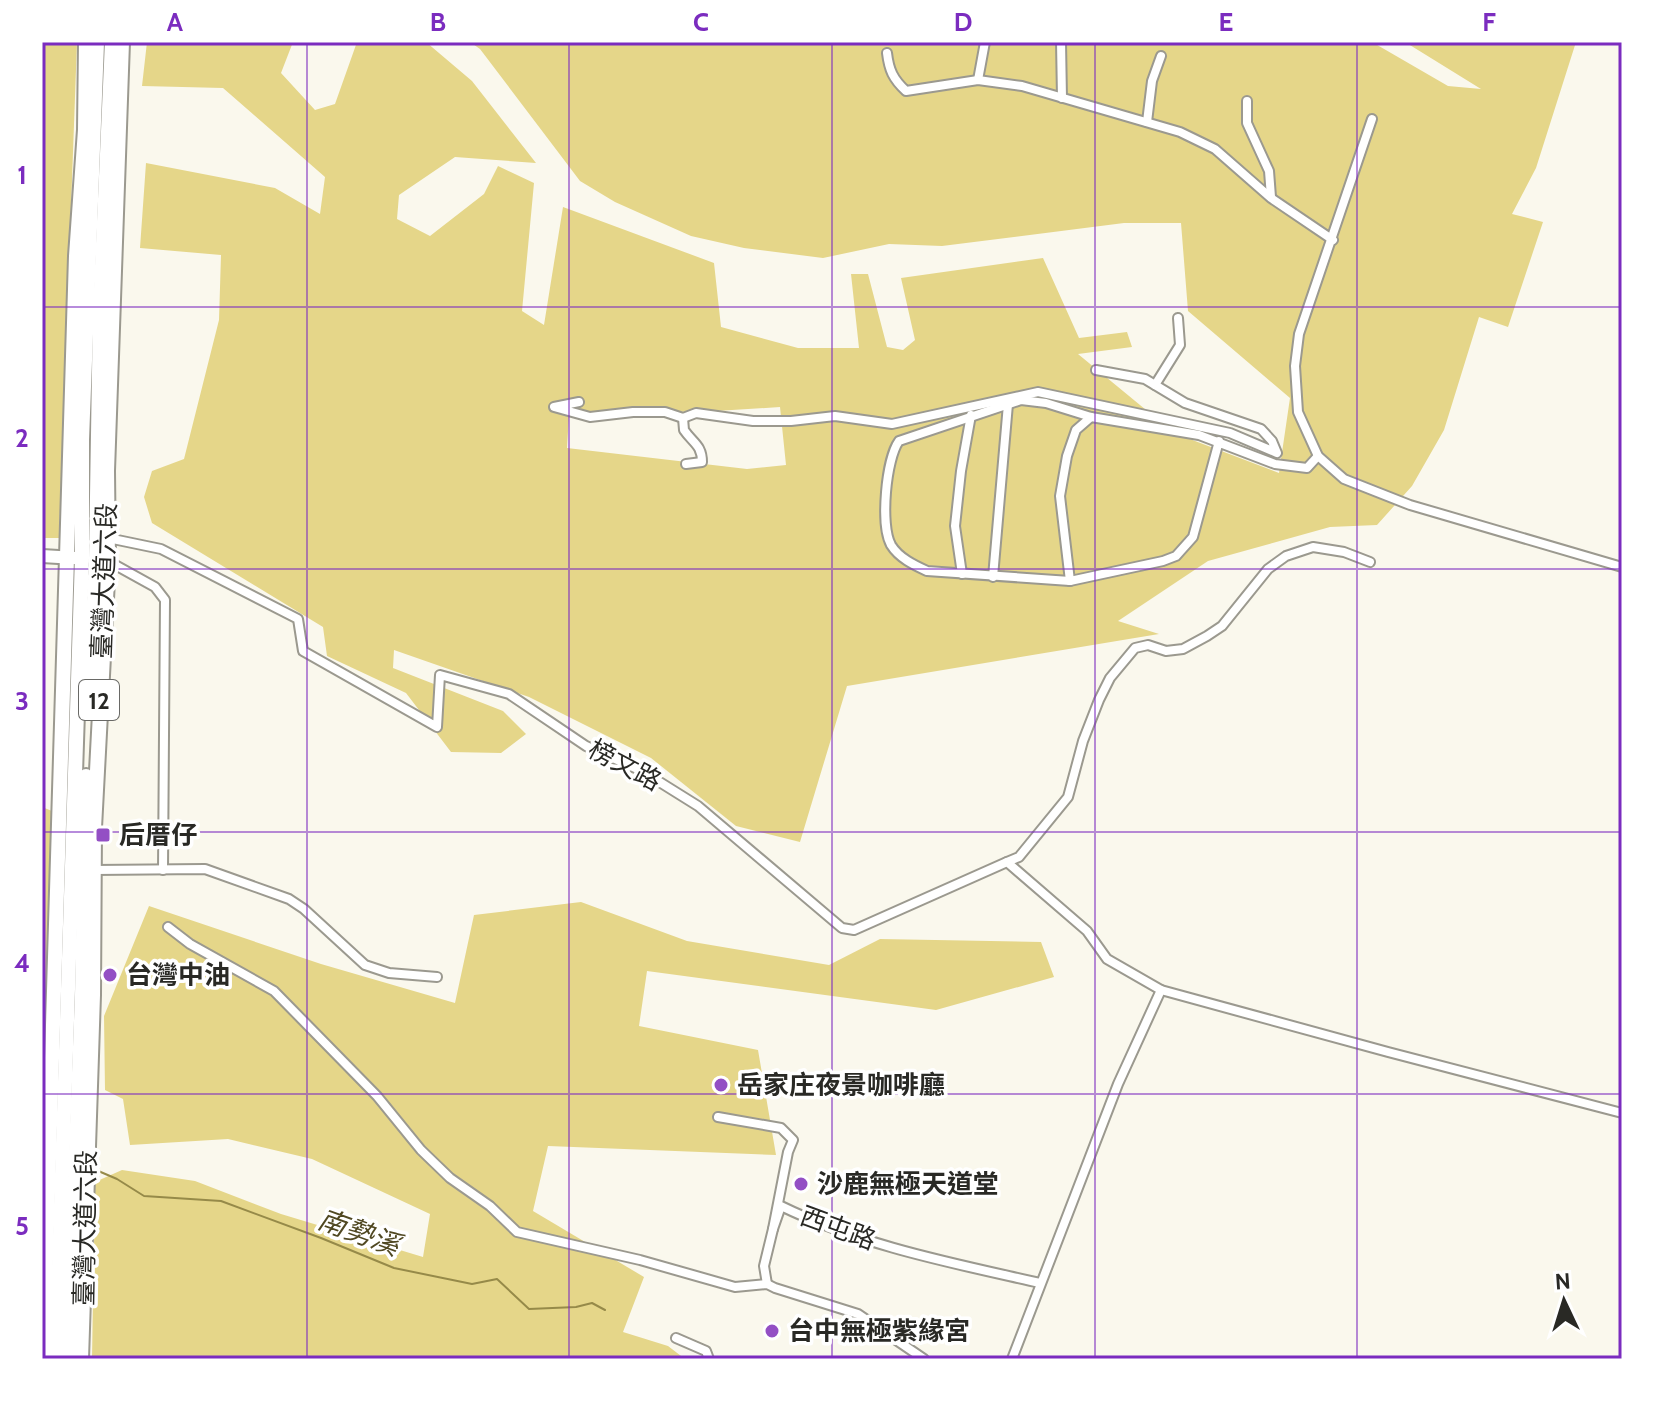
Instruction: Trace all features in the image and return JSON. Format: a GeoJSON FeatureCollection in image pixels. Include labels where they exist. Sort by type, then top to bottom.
{"type":"FeatureCollection","features":[{"type":"Feature","properties":{"kind":"main road","name":"臺灣大道六段"},"geometry":{"type":"LineString","coordinates":[[81,1359],[93,995],[97,740],[76,256],[85,130],[86,42]]}},
{"type":"Feature","properties":{"kind":"main road","name":"臺灣大道六段"},"geometry":{"type":"LineString","coordinates":[[68,1359],[82,995],[89,559],[82,440],[97,42]]}},
{"type":"Feature","properties":{"kind":"main road","name":"臺灣大道六段"},"geometry":{"type":"LineString","coordinates":[[56,1359],[112,42]]}},
{"type":"Feature","properties":{"kind":"main road","name":"臺灣大道六段"},"geometry":{"type":"LineString","coordinates":[[43,1359],[60,758],[89,559],[108,538],[108,430],[122,42]]}},
{"type":"Feature","properties":{"kind":"street"},"geometry":{"type":"LineString","coordinates":[[978,80],[985,42]]}},
{"type":"Feature","properties":{"kind":"street"},"geometry":{"type":"LineString","coordinates":[[1061,42],[1062,98]]}},
{"type":"Feature","properties":{"kind":"street"},"geometry":{"type":"LineString","coordinates":[[887,53],[894,81],[906,91],[978,80],[1022,86],[1180,132],[1215,149],[1271,198],[1333,240]]}},
{"type":"Feature","properties":{"kind":"street"},"geometry":{"type":"LineString","coordinates":[[1147,122],[1152,81],[1161,56]]}},
{"type":"Feature","properties":{"kind":"street"},"geometry":{"type":"LineString","coordinates":[[1247,101],[1247,123],[1269,171],[1271,198]]}},
{"type":"Feature","properties":{"kind":"street"},"geometry":{"type":"LineString","coordinates":[[1372,119],[1299,334],[1295,366],[1298,412],[1318,456],[1344,479],[1398,501],[1622,567]]}},
{"type":"Feature","properties":{"kind":"street"},"geometry":{"type":"LineString","coordinates":[[1155,385],[1180,345],[1178,318]]}},
{"type":"Feature","properties":{"kind":"street"},"geometry":{"type":"LineString","coordinates":[[579,402],[554,407],[590,417],[665,412],[683,418],[696,413],[753,421],[835,416],[892,424],[1038,392],[1230,433],[1277,453],[1272,441],[1261,429],[1185,403],[1145,379],[1096,370]]}},
{"type":"Feature","properties":{"kind":"street"},"geometry":{"type":"LineString","coordinates":[[1219,441],[1199,524],[1188,546],[1176,556],[1163,561],[1070,581],[993,577],[927,571],[903,557],[891,545],[886,521],[889,463],[899,441],[1021,400],[1046,403],[1091,417],[1199,435],[1219,441],[1275,464],[1307,468],[1318,456]]}},
{"type":"Feature","properties":{"kind":"street"},"geometry":{"type":"LineString","coordinates":[[993,577],[1008,404]]}},
{"type":"Feature","properties":{"kind":"street"},"geometry":{"type":"LineString","coordinates":[[962,574],[955,526],[971,415]]}},
{"type":"Feature","properties":{"kind":"street"},"geometry":{"type":"LineString","coordinates":[[1070,581],[1060,496],[1067,456],[1076,430],[1091,417]]}},
{"type":"Feature","properties":{"kind":"street"},"geometry":{"type":"LineString","coordinates":[[683,418],[684,430],[699,445],[702,453],[702,462],[686,464]]}},
{"type":"Feature","properties":{"kind":"street","name":"榜文路"},"geometry":{"type":"LineString","coordinates":[[108,538],[161,549],[298,619],[303,651],[437,727],[440,675],[509,694],[586,746],[642,771],[698,806],[842,928],[854,930],[1007,862]]}},
{"type":"Feature","properties":{"kind":"street"},"geometry":{"type":"LineString","coordinates":[[1370,562],[1344,552],[1313,547],[1286,556],[1268,569],[1222,626],[1207,636],[1183,649],[1166,651],[1148,645],[1135,648],[1116,669],[1099,700],[1083,741],[1068,797],[1019,857],[1007,862],[1087,931],[1107,959],[1161,990],[1622,1113]]}},
{"type":"Feature","properties":{"kind":"street"},"geometry":{"type":"LineString","coordinates":[[42,556],[89,559],[155,587],[165,600],[163,870]]}},
{"type":"Feature","properties":{"kind":"street"},"geometry":{"type":"LineString","coordinates":[[94,870],[205,869],[289,899],[365,965],[418,978],[437,977]]}},
{"type":"Feature","properties":{"kind":"street"},"geometry":{"type":"LineString","coordinates":[[168,927],[190,944],[274,991],[377,1096],[421,1150],[450,1178],[490,1206],[517,1232],[640,1260],[735,1287],[767,1284],[858,1314],[924,1359]]}},
{"type":"Feature","properties":{"kind":"street"},"geometry":{"type":"LineString","coordinates":[[1012,1359],[1118,1084],[1161,990]]}},
{"type":"Feature","properties":{"kind":"street","name":"西屯路"},"geometry":{"type":"LineString","coordinates":[[718,1117],[781,1128],[793,1140],[785,1163],[773,1229]]}},
{"type":"Feature","properties":{"kind":"street","name":"西屯路"},"geometry":{"type":"LineString","coordinates":[[773,1229],[781,1206],[812,1222],[893,1248],[1040,1283]]}},
{"type":"Feature","properties":{"kind":"street"},"geometry":{"type":"LineString","coordinates":[[767,1284],[764,1266],[773,1229]]}},
{"type":"Feature","properties":{"kind":"street"},"geometry":{"type":"LineString","coordinates":[[676,1338],[706,1351],[709,1359]]}},
{"type":"Feature","properties":{"kind":"shaded area"},"geometry":{"type":"Polygon","coordinates":[[[42,42],[77,42],[59,538],[42,538],[42,42]]]}},
{"type":"Feature","properties":{"kind":"shaded area"},"geometry":{"type":"Polygon","coordinates":[[[147,42],[293,42],[281,73],[315,110],[335,104],[357,42],[426,42],[472,81],[536,163],[455,157],[399,195],[397,219],[430,236],[484,194],[498,166],[534,183],[522,311],[544,325],[563,207],[714,263],[721,327],[798,348],[859,348],[851,274],[868,274],[887,347],[903,350],[915,340],[901,278],[1043,258],[1079,338],[1127,332],[1132,347],[1078,354],[1174,433],[1279,473],[1290,398],[1188,311],[1181,223],[1124,223],[942,246],[889,244],[823,258],[744,248],[691,236],[615,202],[580,181],[480,49],[470,42],[1372,42],[1448,86],[1481,89],[1405,42],[1576,42],[1536,168],[1512,214],[1543,222],[1508,327],[1479,317],[1444,430],[1412,486],[1377,525],[1330,527],[1208,561],[1118,621],[1159,634],[847,686],[800,842],[736,826],[651,758],[529,697],[394,650],[393,668],[503,711],[526,734],[501,753],[451,752],[406,693],[327,656],[323,627],[152,523],[144,497],[152,471],[184,459],[219,320],[221,255],[140,248],[146,163],[275,188],[320,214],[325,177],[223,88],[142,86],[147,42]],[[780,407],[569,415],[567,448],[747,469],[786,465],[780,407]]]}},
{"type":"Feature","properties":{"kind":"shaded area"},"geometry":{"type":"Polygon","coordinates":[[[42,807],[52,811],[45,1015],[42,1015],[42,807]]]}},
{"type":"Feature","properties":{"kind":"shaded area"},"geometry":{"type":"Polygon","coordinates":[[[581,902],[687,941],[829,965],[880,939],[1041,942],[1054,977],[936,1010],[647,971],[639,1026],[758,1050],[776,1155],[548,1146],[533,1211],[644,1277],[623,1332],[668,1346],[685,1359],[92,1359],[95,1182],[122,1170],[195,1181],[281,1214],[423,1257],[430,1214],[312,1159],[228,1139],[130,1145],[123,1099],[105,1090],[104,1016],[149,906],[321,964],[455,1003],[474,915],[581,902]]]}},
{"type":"Feature","properties":{"kind":"waterway","name":"南勢溪"},"geometry":{"type":"LineString","coordinates":[[96,1170],[144,1196],[221,1201],[394,1268],[472,1284],[497,1279],[529,1309],[576,1307],[592,1303],[605,1310]]}},
{"type":"Feature","properties":{"kind":"place","name":"后厝仔"},"geometry":{"type":"Point","coordinates":[103,835]}},
{"type":"Feature","properties":{"kind":"place","name":"台灣中油"},"geometry":{"type":"Point","coordinates":[110,975]}},
{"type":"Feature","properties":{"kind":"place","name":"岳家庄夜景咖啡廳"},"geometry":{"type":"Point","coordinates":[721,1085]}},
{"type":"Feature","properties":{"kind":"place","name":"沙鹿無極天道堂"},"geometry":{"type":"Point","coordinates":[801,1184]}},
{"type":"Feature","properties":{"kind":"place","name":"台中無極紫緣宮"},"geometry":{"type":"Point","coordinates":[772,1331]}}]}
